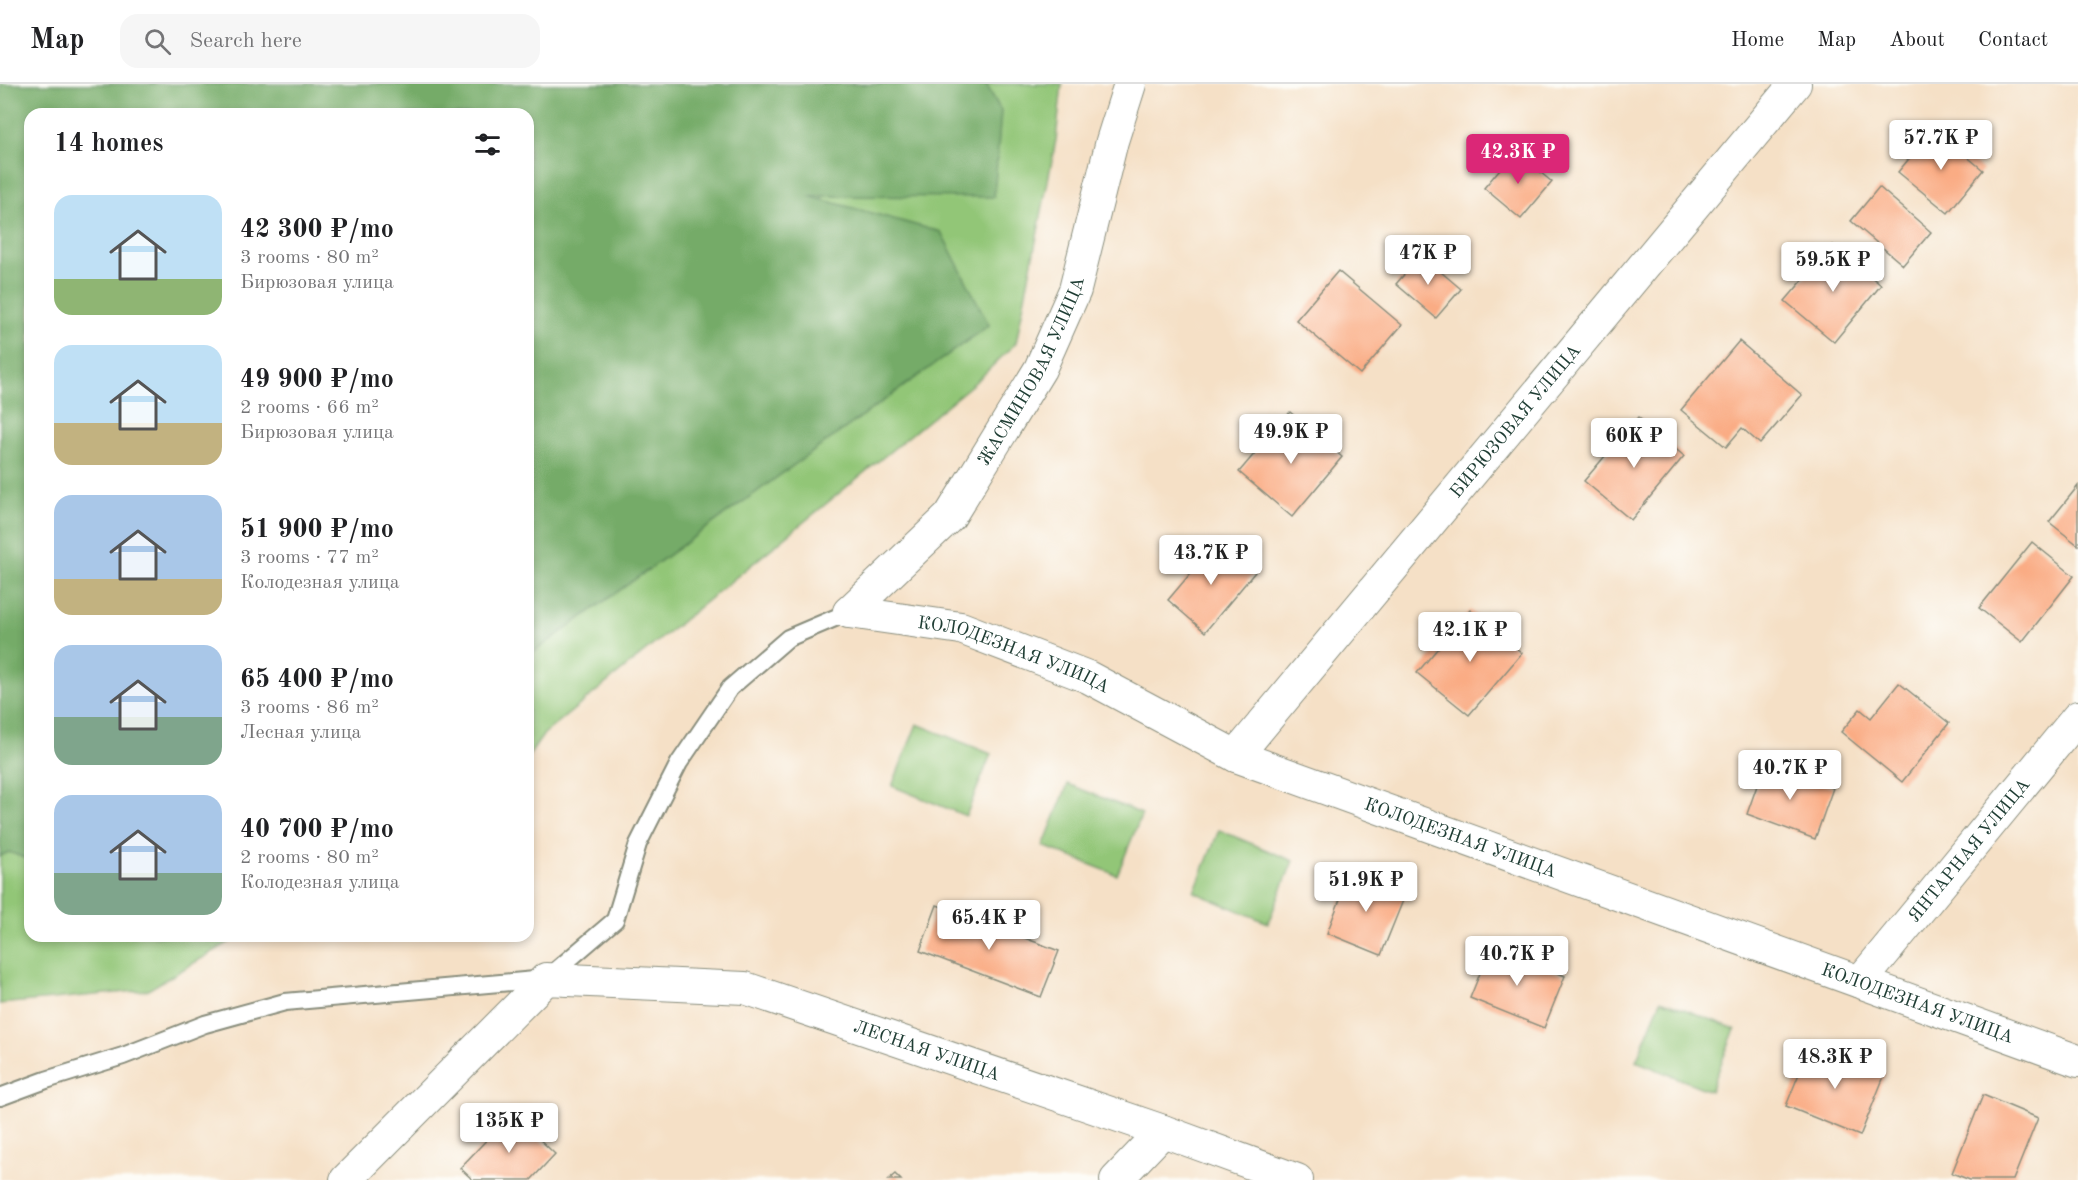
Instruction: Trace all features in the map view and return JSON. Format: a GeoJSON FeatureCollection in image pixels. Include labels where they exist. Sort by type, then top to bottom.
{"type":"FeatureCollection","features":[{"type":"Feature","properties":{"kind":"street","name":"ЖАСМИНОВАЯ УЛИЦА"},"geometry":{"type":"LineString","coordinates":[[849,612],[950,516],[1040,369],[1075,290],[1112,141],[1130,84]]}},
{"type":"Feature","properties":{"kind":"street","name":"БИРЮЗОВАЯ УЛИЦА"},"geometry":{"type":"LineString","coordinates":[[1236,756],[1795,84]]}},
{"type":"Feature","properties":{"kind":"street","name":"КОЛОДЕЗНАЯ УЛИЦА"},"geometry":{"type":"LineString","coordinates":[[849,612],[961,628],[1088,677],[1236,756],[2078,1061]]}},
{"type":"Feature","properties":{"kind":"street","name":"ЯНТАРНАЯ УЛИЦА"},"geometry":{"type":"LineString","coordinates":[[1860,982],[2078,717]]}},
{"type":"Feature","properties":{"kind":"street","name":"ЛЕСНАЯ УЛИЦА"},"geometry":{"type":"LineString","coordinates":[[546,979],[745,988],[1162,1131],[1297,1180]]}},
{"type":"Feature","properties":{"kind":"street"},"geometry":{"type":"LineString","coordinates":[[345,1180],[546,979]]}},
{"type":"Feature","properties":{"kind":"street"},"geometry":{"type":"LineString","coordinates":[[1116,1180],[1162,1131]]}},
{"type":"Feature","properties":{"kind":"lane"},"geometry":{"type":"LineString","coordinates":[[0,1097],[123,1056],[205,1024],[285,1002],[546,979],[615,920],[638,844],[679,763],[730,688],[788,638],[849,612]]}},
{"type":"Feature","properties":{"kind":"green space"},"geometry":{"type":"Polygon","coordinates":[[[0,84],[986,84],[1001,111],[994,197],[809,196],[941,232],[989,325],[534,652],[534,108],[24,108],[24,858],[9,852],[0,856],[0,84]]]}},
{"type":"Feature","properties":{"kind":"green space"},"geometry":{"type":"Polygon","coordinates":[[[986,84],[1062,84],[1056,140],[1016,343],[979,379],[544,734],[534,748],[534,652],[989,325],[806,195],[1001,111],[986,84]]]}},
{"type":"Feature","properties":{"kind":"green space"},"geometry":{"type":"Polygon","coordinates":[[[917,724],[991,754],[966,816],[892,786],[917,724]]]}},
{"type":"Feature","properties":{"kind":"green space"},"geometry":{"type":"Polygon","coordinates":[[[1068,784],[1142,814],[1117,875],[1043,846],[1068,784]]]}},
{"type":"Feature","properties":{"kind":"green space"},"geometry":{"type":"Polygon","coordinates":[[[1219,830],[1293,861],[1268,923],[1194,892],[1219,830]]]}},
{"type":"Feature","properties":{"kind":"green space"},"geometry":{"type":"Polygon","coordinates":[[[9,852],[24,858],[24,942],[230,942],[148,990],[0,1004],[0,856],[9,852]]]}},
{"type":"Feature","properties":{"kind":"green space"},"geometry":{"type":"Polygon","coordinates":[[[1661,1000],[1735,1029],[1710,1091],[1636,1061],[1661,1000]]]}},
{"type":"Feature","properties":{"kind":"building"},"geometry":{"type":"Polygon","coordinates":[[[1934,129],[1983,170],[1948,213],[1898,172],[1934,129]]]}},
{"type":"Feature","properties":{"kind":"building"},"geometry":{"type":"Polygon","coordinates":[[[1515,151],[1552,182],[1521,219],[1484,188],[1515,151]]]}},
{"type":"Feature","properties":{"kind":"building"},"geometry":{"type":"Polygon","coordinates":[[[1879,187],[1931,232],[1903,265],[1851,221],[1879,187]]]}},
{"type":"Feature","properties":{"kind":"building"},"geometry":{"type":"Polygon","coordinates":[[[1833,245],[1881,285],[1834,342],[1785,301],[1833,245]]]}},
{"type":"Feature","properties":{"kind":"building"},"geometry":{"type":"Polygon","coordinates":[[[1421,255],[1461,289],[1436,318],[1396,284],[1421,255]]]}},
{"type":"Feature","properties":{"kind":"building"},"geometry":{"type":"Polygon","coordinates":[[[1338,271],[1402,325],[1360,374],[1296,320],[1338,271]]]}},
{"type":"Feature","properties":{"kind":"building"},"geometry":{"type":"Polygon","coordinates":[[[1739,341],[1802,395],[1760,444],[1742,428],[1726,447],[1681,410],[1739,341]]]}},
{"type":"Feature","properties":{"kind":"building"},"geometry":{"type":"Polygon","coordinates":[[[1290,412],[1342,457],[1292,517],[1239,472],[1290,412]]]}},
{"type":"Feature","properties":{"kind":"building"},"geometry":{"type":"Polygon","coordinates":[[[1638,417],[1684,456],[1631,520],[1584,481],[1638,417]]]}},
{"type":"Feature","properties":{"kind":"building"},"geometry":{"type":"Polygon","coordinates":[[[2078,486],[2078,545],[2049,522],[2078,486]]]}},
{"type":"Feature","properties":{"kind":"building"},"geometry":{"type":"Polygon","coordinates":[[[1218,541],[1255,572],[1205,632],[1168,600],[1218,541]]]}},
{"type":"Feature","properties":{"kind":"building"},"geometry":{"type":"Polygon","coordinates":[[[2032,542],[2074,576],[2022,642],[1979,608],[2032,542]]]}},
{"type":"Feature","properties":{"kind":"building"},"geometry":{"type":"Polygon","coordinates":[[[1470,610],[1522,653],[1469,715],[1417,673],[1470,610]]]}},
{"type":"Feature","properties":{"kind":"building"},"geometry":{"type":"Polygon","coordinates":[[[1899,683],[1949,723],[1902,782],[1841,732],[1860,709],[1871,718],[1899,683]]]}},
{"type":"Feature","properties":{"kind":"building"},"geometry":{"type":"Polygon","coordinates":[[[1765,763],[1833,788],[1815,839],[1747,814],[1765,763]]]}},
{"type":"Feature","properties":{"kind":"building"},"geometry":{"type":"Polygon","coordinates":[[[1351,871],[1406,893],[1381,955],[1327,933],[1351,871]]]}},
{"type":"Feature","properties":{"kind":"building"},"geometry":{"type":"Polygon","coordinates":[[[937,905],[1059,951],[1041,997],[920,951],[937,905]]]}},
{"type":"Feature","properties":{"kind":"building"},"geometry":{"type":"Polygon","coordinates":[[[1491,946],[1565,976],[1544,1028],[1470,998],[1491,946]]]}},
{"type":"Feature","properties":{"kind":"building"},"geometry":{"type":"Polygon","coordinates":[[[1811,1044],[1885,1074],[1860,1136],[1786,1106],[1811,1044]]]}},
{"type":"Feature","properties":{"kind":"building"},"geometry":{"type":"Polygon","coordinates":[[[1983,1095],[2038,1118],[2013,1180],[1970,1180],[1952,1173],[1983,1095]]]}},
{"type":"Feature","properties":{"kind":"building"},"geometry":{"type":"Polygon","coordinates":[[[512,1113],[555,1154],[531,1180],[473,1180],[460,1168],[512,1113]]]}},
{"type":"Feature","properties":{"kind":"building"},"geometry":{"type":"Polygon","coordinates":[[[895,1174],[901,1180],[888,1180],[895,1174]]]}}]}
